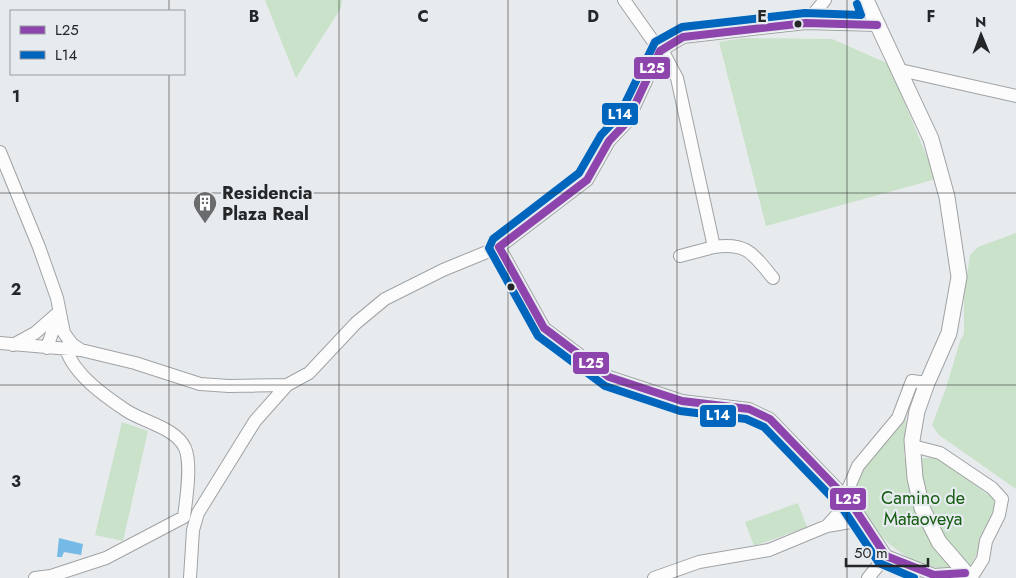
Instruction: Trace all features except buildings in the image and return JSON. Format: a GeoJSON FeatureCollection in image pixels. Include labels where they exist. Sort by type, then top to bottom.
{"type":"FeatureCollection","features":[{"type":"Feature","properties":{"kind":"street"},"geometry":{"type":"LineString","coordinates":[[624,0],[661,51],[677,78],[714,247]]}},
{"type":"Feature","properties":{"kind":"street"},"geometry":{"type":"LineString","coordinates":[[806,23],[825,0]]}},
{"type":"Feature","properties":{"kind":"street"},"geometry":{"type":"LineString","coordinates":[[866,0],[900,70],[933,147],[947,197],[959,277],[949,333],[917,411],[913,446],[914,478],[922,508],[940,542],[969,576]]}},
{"type":"Feature","properties":{"kind":"street"},"geometry":{"type":"LineString","coordinates":[[190,578],[193,530],[198,513],[255,421],[287,385],[309,373],[356,323],[385,299],[443,270],[499,247],[587,180],[609,141],[627,122],[661,51],[684,37],[806,23],[877,24]]}},
{"type":"Feature","properties":{"kind":"street"},"geometry":{"type":"LineString","coordinates":[[900,70],[1016,96]]}},
{"type":"Feature","properties":{"kind":"street"},"geometry":{"type":"LineString","coordinates":[[0,152],[40,247],[64,332],[72,344],[81,350]]}},
{"type":"Feature","properties":{"kind":"street"},"geometry":{"type":"LineString","coordinates":[[680,256],[732,244],[746,249],[773,278]]}},
{"type":"Feature","properties":{"kind":"street"},"geometry":{"type":"LineString","coordinates":[[499,247],[544,328],[609,377],[682,401],[749,409],[770,418],[847,499],[886,556],[934,575],[969,576]]}},
{"type":"Feature","properties":{"kind":"street"},"geometry":{"type":"LineString","coordinates":[[6,344],[35,333],[59,312]]}},
{"type":"Feature","properties":{"kind":"street"},"geometry":{"type":"LineString","coordinates":[[48,348],[59,312]]}},
{"type":"Feature","properties":{"kind":"street"},"geometry":{"type":"LineString","coordinates":[[6,344],[81,350],[135,363],[200,384],[230,386],[287,385]]}},
{"type":"Feature","properties":{"kind":"street"},"geometry":{"type":"LineString","coordinates":[[35,578],[51,576],[106,558],[184,517],[188,483],[185,448],[176,436],[128,411],[98,389],[73,365],[66,349]]}},
{"type":"Feature","properties":{"kind":"street"},"geometry":{"type":"LineString","coordinates":[[827,526],[844,507],[849,487],[858,466],[898,418],[912,381],[927,383]]}},
{"type":"Feature","properties":{"kind":"street"},"geometry":{"type":"LineString","coordinates":[[913,446],[940,453],[992,488],[1002,499],[994,529],[986,541],[983,559],[969,576]]}},
{"type":"Feature","properties":{"kind":"street"},"geometry":{"type":"LineString","coordinates":[[654,578],[699,562],[769,550],[827,526],[862,520]]}},
{"type":"Feature","properties":{"kind":"street"},"geometry":{"type":"LineString","coordinates":[[868,578],[886,556]]}},
{"type":"Feature","properties":{"kind":"green space"},"geometry":{"type":"Polygon","coordinates":[[[265,0],[342,0],[341,8],[296,78],[265,0]]]}},
{"type":"Feature","properties":{"kind":"green space"},"geometry":{"type":"Polygon","coordinates":[[[743,38],[832,39],[889,64],[936,179],[766,226],[719,42],[743,38]]]}},
{"type":"Feature","properties":{"kind":"green space"},"geometry":{"type":"Polygon","coordinates":[[[1016,233],[1016,489],[939,435],[932,425],[964,334],[964,295],[970,255],[978,247],[1016,233]]]}},
{"type":"Feature","properties":{"kind":"green space","name":"Camino de Mataoveya"},"geometry":{"type":"Polygon","coordinates":[[[906,414],[904,458],[940,458],[995,500],[993,521],[971,565],[944,569],[928,565],[900,552],[888,543],[868,520],[852,492],[862,470],[906,414]]]}},
{"type":"Feature","properties":{"kind":"green space"},"geometry":{"type":"Polygon","coordinates":[[[122,422],[148,431],[123,541],[95,535],[122,422]]]}},
{"type":"Feature","properties":{"kind":"green space"},"geometry":{"type":"Polygon","coordinates":[[[798,503],[807,527],[754,546],[745,522],[798,503]]]}},
{"type":"Feature","properties":{"kind":"water"},"geometry":{"type":"Polygon","coordinates":[[[59,538],[83,544],[81,555],[64,552],[62,557],[57,557],[59,538]]]}},
{"type":"Feature","properties":{"kind":"transit line","name":"L14"},"geometry":{"type":"LineString","coordinates":[[857,4],[861,15],[805,13],[682,27],[655,42],[619,116],[601,135],[579,173],[493,239],[489,248],[538,336],[605,386],[680,411],[746,419],[764,427],[843,509],[879,563],[914,578]]}},
{"type":"Feature","properties":{"kind":"transit line","name":"L25"},"geometry":{"type":"LineString","coordinates":[[499,247],[587,180],[609,141],[627,122],[660,51],[683,37],[806,23],[877,25]]}},
{"type":"Feature","properties":{"kind":"transit line","name":"L25"},"geometry":{"type":"LineString","coordinates":[[499,247],[544,328],[609,377],[682,401],[749,409],[770,419],[851,503],[886,556],[934,575],[965,573]]}},
{"type":"Feature","properties":{"kind":"place","name":"Residencia Plaza Real"},"geometry":{"type":"Point","coordinates":[205,224]}}]}
